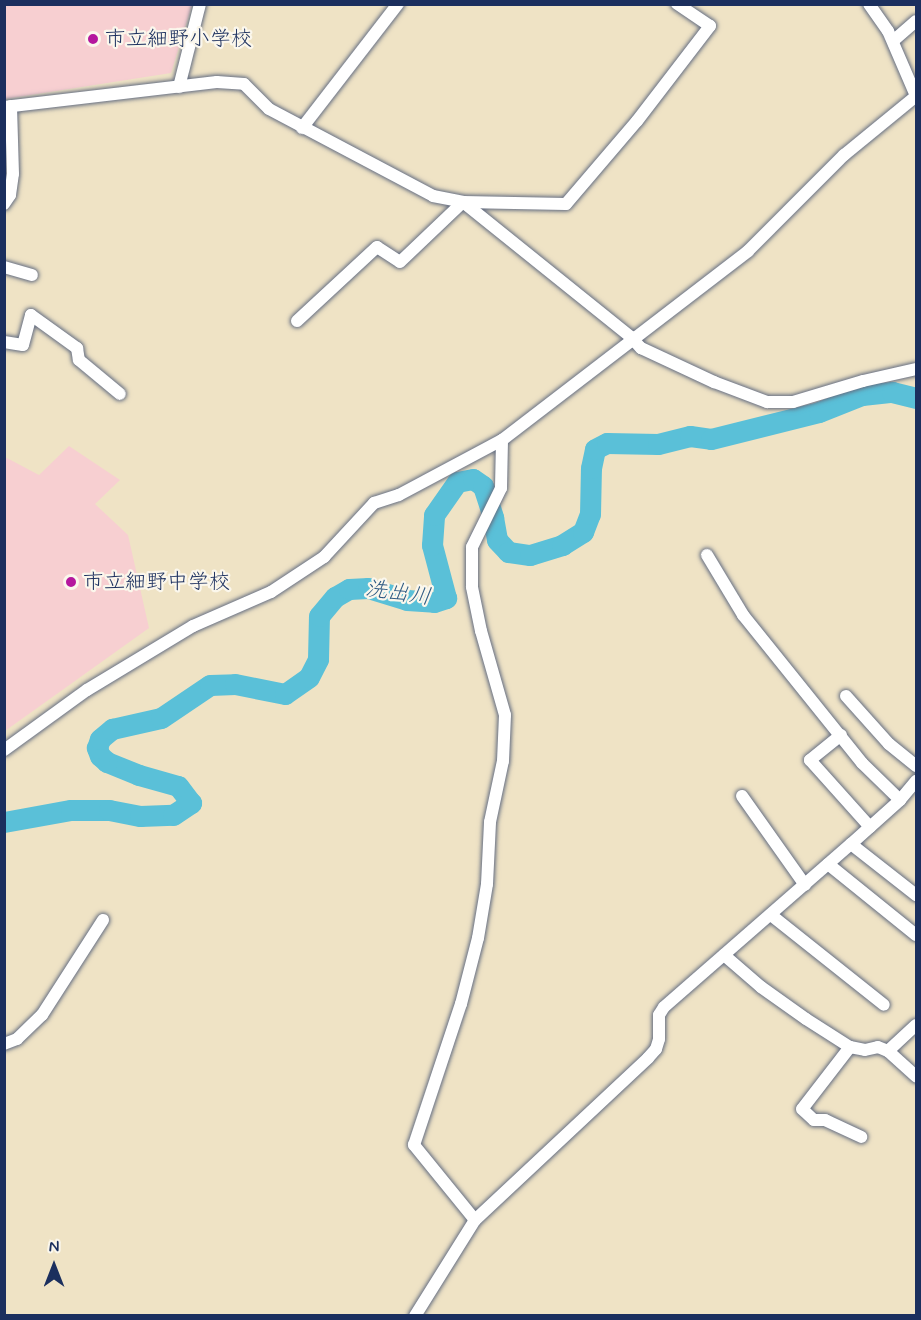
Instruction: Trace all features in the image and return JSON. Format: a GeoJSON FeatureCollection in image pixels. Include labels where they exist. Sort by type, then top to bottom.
{"type":"FeatureCollection","features":[{"type":"Feature","properties":{"kind":"street"},"geometry":{"type":"LineString","coordinates":[[179,87],[200,4]]}},
{"type":"Feature","properties":{"kind":"street"},"geometry":{"type":"LineString","coordinates":[[302,128],[398,4]]}},
{"type":"Feature","properties":{"kind":"street"},"geometry":{"type":"LineString","coordinates":[[4,204],[10,195],[14,174],[8,107],[217,82],[244,84],[269,109],[433,196],[463,202],[566,204],[637,121],[710,26],[677,4]]}},
{"type":"Feature","properties":{"kind":"street"},"geometry":{"type":"LineString","coordinates":[[4,750],[87,690],[193,626],[271,592],[324,557],[374,503],[399,495],[502,440],[748,251],[844,155],[916,96],[893,41],[869,4]]}},
{"type":"Feature","properties":{"kind":"street"},"geometry":{"type":"LineString","coordinates":[[893,41],[916,21]]}},
{"type":"Feature","properties":{"kind":"street"},"geometry":{"type":"LineString","coordinates":[[297,321],[377,248],[400,262],[463,202]]}},
{"type":"Feature","properties":{"kind":"street"},"geometry":{"type":"LineString","coordinates":[[463,202],[631,337],[633,341],[660,359],[767,402],[793,402],[863,381],[916,369]]}},
{"type":"Feature","properties":{"kind":"street"},"geometry":{"type":"LineString","coordinates":[[4,267],[32,275]]}},
{"type":"Feature","properties":{"kind":"street"},"geometry":{"type":"LineString","coordinates":[[4,342],[23,345],[31,315],[77,348],[79,360],[120,394]]}},
{"type":"Feature","properties":{"kind":"street"},"geometry":{"type":"LineString","coordinates":[[474,1220],[414,1145],[461,1004],[477,938],[486,884],[490,822],[503,761],[505,715],[481,631],[472,587],[472,547],[501,488],[502,440]]}},
{"type":"Feature","properties":{"kind":"street"},"geometry":{"type":"LineString","coordinates":[[707,555],[743,615],[862,763],[900,800]]}},
{"type":"Feature","properties":{"kind":"street"},"geometry":{"type":"LineString","coordinates":[[846,696],[890,744],[916,766]]}},
{"type":"Feature","properties":{"kind":"street"},"geometry":{"type":"LineString","coordinates":[[841,735],[810,760],[870,827]]}},
{"type":"Feature","properties":{"kind":"street"},"geometry":{"type":"LineString","coordinates":[[415,1316],[474,1220],[656,1049],[659,1039],[659,1015],[664,1007],[870,827],[900,800],[916,781]]}},
{"type":"Feature","properties":{"kind":"street"},"geometry":{"type":"LineString","coordinates":[[742,796],[805,885]]}},
{"type":"Feature","properties":{"kind":"street"},"geometry":{"type":"LineString","coordinates":[[851,844],[916,895]]}},
{"type":"Feature","properties":{"kind":"street"},"geometry":{"type":"LineString","coordinates":[[828,864],[916,935]]}},
{"type":"Feature","properties":{"kind":"street"},"geometry":{"type":"LineString","coordinates":[[771,915],[884,1005]]}},
{"type":"Feature","properties":{"kind":"street"},"geometry":{"type":"LineString","coordinates":[[4,1044],[17,1039],[42,1016],[103,920]]}},
{"type":"Feature","properties":{"kind":"street"},"geometry":{"type":"LineString","coordinates":[[724,955],[760,987],[850,1047],[865,1050],[878,1047],[888,1051],[916,1076]]}},
{"type":"Feature","properties":{"kind":"street"},"geometry":{"type":"LineString","coordinates":[[888,1051],[916,1025]]}},
{"type":"Feature","properties":{"kind":"street"},"geometry":{"type":"LineString","coordinates":[[850,1047],[802,1109],[814,1120],[825,1120],[861,1137]]}},
{"type":"Feature","properties":{"kind":"shaded area","name":"市立細野小学校"},"geometry":{"type":"Polygon","coordinates":[[[5,4],[192,5],[171,73],[5,99],[5,4]]]}},
{"type":"Feature","properties":{"kind":"shaded area","name":"市立細野中学校"},"geometry":{"type":"Polygon","coordinates":[[[69,446],[120,480],[95,504],[128,535],[149,628],[5,731],[5,457],[39,475],[69,446]]]}},
{"type":"Feature","properties":{"kind":"waterway","name":"洗出川"},"geometry":{"type":"LineString","coordinates":[[4,822],[71,810],[109,810],[140,816],[173,815],[191,803],[178,786],[139,775],[107,762],[100,756],[97,748],[100,739],[112,729],[161,718],[210,685],[235,684],[285,694],[309,677],[318,659],[319,616],[335,597],[349,589],[368,588],[407,600],[434,602],[446,598],[432,545],[434,515],[457,482],[473,479],[483,486],[493,517],[497,540],[508,552],[530,555],[562,545],[583,532],[590,514],[591,468],[595,449],[607,443],[658,444],[690,436],[711,439],[819,412],[862,395],[892,392],[916,398]]}},
{"type":"Feature","properties":{"kind":"place","name":"市立細野小学校"},"geometry":{"type":"Point","coordinates":[93,39]}},
{"type":"Feature","properties":{"kind":"place","name":"市立細野中学校"},"geometry":{"type":"Point","coordinates":[71,582]}}]}
